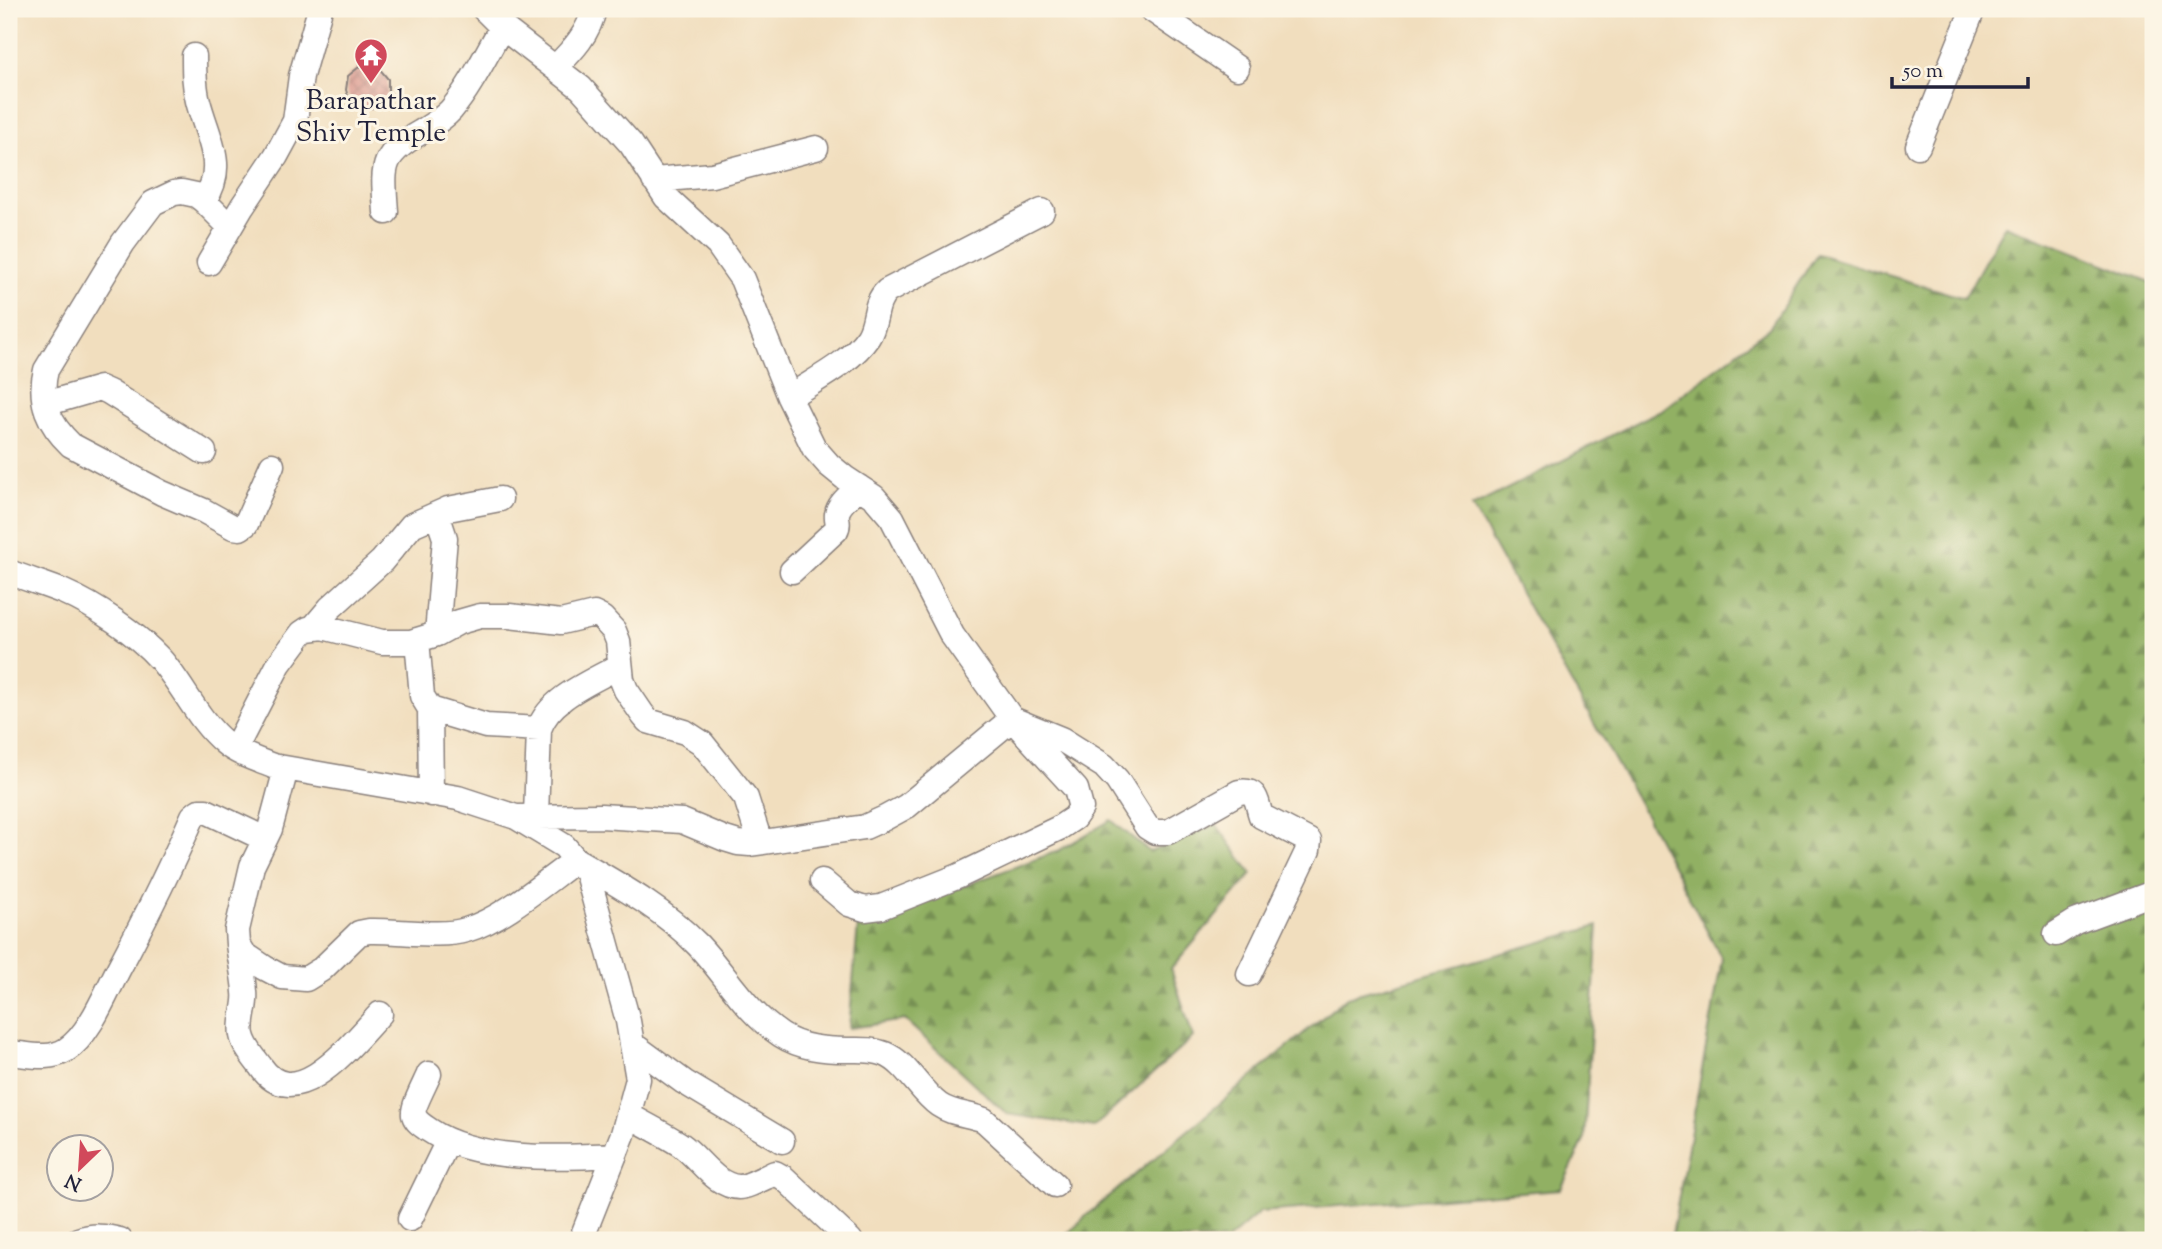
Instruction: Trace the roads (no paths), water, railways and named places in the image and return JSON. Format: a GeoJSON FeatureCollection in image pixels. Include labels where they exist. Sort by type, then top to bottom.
{"type":"FeatureCollection","features":[{"type":"Feature","properties":{"kind":"street"},"geometry":{"type":"LineString","coordinates":[[209,263],[295,121],[301,76],[320,9]]}},
{"type":"Feature","properties":{"kind":"street"},"geometry":{"type":"LineString","coordinates":[[484,9],[502,27],[556,67],[604,112],[631,144],[666,197],[718,245],[741,279],[789,397],[814,448],[829,465],[874,497],[892,518],[952,635],[1012,719],[1076,789],[1081,808],[1074,818],[1059,828],[959,876],[881,907],[864,909],[849,904],[822,881]]}},
{"type":"Feature","properties":{"kind":"street"},"geometry":{"type":"LineString","coordinates":[[556,67],[576,47],[587,29],[594,9]]}},
{"type":"Feature","properties":{"kind":"street"},"geometry":{"type":"LineString","coordinates":[[1151,9],[1237,68]]}},
{"type":"Feature","properties":{"kind":"street"},"geometry":{"type":"LineString","coordinates":[[1918,146],[1973,9]]}},
{"type":"Feature","properties":{"kind":"street"},"geometry":{"type":"LineString","coordinates":[[386,212],[384,182],[389,156],[402,142],[439,121],[450,111],[463,94],[502,27]]}},
{"type":"Feature","properties":{"kind":"street"},"geometry":{"type":"LineString","coordinates":[[194,56],[197,99],[217,167],[212,189],[204,201]]}},
{"type":"Feature","properties":{"kind":"street"},"geometry":{"type":"LineString","coordinates":[[654,180],[712,175],[816,148]]}},
{"type":"Feature","properties":{"kind":"street"},"geometry":{"type":"LineString","coordinates":[[230,227],[197,195],[182,192],[169,194],[153,203],[82,309],[46,370],[44,380],[47,416],[71,445],[233,527],[240,528],[246,524],[272,465]]}},
{"type":"Feature","properties":{"kind":"street"},"geometry":{"type":"LineString","coordinates":[[789,397],[853,355],[870,334],[878,303],[887,291],[1042,211]]}},
{"type":"Feature","properties":{"kind":"street"},"geometry":{"type":"LineString","coordinates":[[45,404],[100,388],[204,452]]}},
{"type":"Feature","properties":{"kind":"street"},"geometry":{"type":"LineString","coordinates":[[792,571],[836,530],[839,525],[836,514],[839,508],[859,487]]}},
{"type":"Feature","properties":{"kind":"street"},"geometry":{"type":"LineString","coordinates":[[235,749],[279,664],[302,633],[314,626],[382,561],[412,525],[449,509],[500,499]]}},
{"type":"Feature","properties":{"kind":"street"},"geometry":{"type":"LineString","coordinates":[[432,794],[430,709],[422,696],[427,637],[445,538],[437,514]]}},
{"type":"Feature","properties":{"kind":"street"},"geometry":{"type":"LineString","coordinates":[[9,572],[66,593],[135,637],[159,659],[225,744],[235,749],[286,769],[458,799],[526,816],[601,816],[682,821],[738,843],[865,827],[907,806],[1012,719]]}},
{"type":"Feature","properties":{"kind":"street"},"geometry":{"type":"LineString","coordinates":[[314,626],[382,642],[427,637],[459,622],[480,616],[509,615],[561,622],[594,614],[602,618],[614,631],[626,690],[648,721],[685,732],[702,743],[747,798],[760,842]]}},
{"type":"Feature","properties":{"kind":"street"},"geometry":{"type":"LineString","coordinates":[[526,816],[539,729],[548,710],[558,701],[620,666]]}},
{"type":"Feature","properties":{"kind":"street"},"geometry":{"type":"LineString","coordinates":[[430,709],[486,726],[539,729]]}},
{"type":"Feature","properties":{"kind":"street"},"geometry":{"type":"LineString","coordinates":[[1012,719],[1061,739],[1104,766],[1117,780],[1147,827],[1155,832],[1168,832],[1239,792],[1246,791],[1255,796],[1261,816],[1309,841],[1308,850],[1249,974]]}},
{"type":"Feature","properties":{"kind":"street"},"geometry":{"type":"LineString","coordinates":[[286,769],[276,809],[253,866],[237,930],[246,992],[241,1033],[244,1041],[266,1074],[278,1081],[298,1084],[313,1078],[331,1065],[380,1014]]}},
{"type":"Feature","properties":{"kind":"street"},"geometry":{"type":"LineString","coordinates":[[9,1053],[40,1057],[56,1054],[67,1050],[88,1026],[168,874],[193,816],[199,811],[206,811],[265,839]]}},
{"type":"Feature","properties":{"kind":"street"},"geometry":{"type":"LineString","coordinates":[[526,816],[564,846],[587,873],[628,1021],[638,1079],[615,1155],[581,1240]]}},
{"type":"Feature","properties":{"kind":"street"},"geometry":{"type":"LineString","coordinates":[[238,944],[244,954],[282,977],[306,979],[322,969],[359,933],[465,931],[509,908],[576,860]]}},
{"type":"Feature","properties":{"kind":"street"},"geometry":{"type":"LineString","coordinates":[[576,860],[650,903],[677,926],[715,963],[754,1014],[780,1034],[795,1043],[812,1047],[871,1051],[895,1059],[922,1091],[939,1105],[951,1112],[984,1120],[1055,1185]]}},
{"type":"Feature","properties":{"kind":"street"},"geometry":{"type":"LineString","coordinates":[[2056,934],[2075,922],[2153,893]]}},
{"type":"Feature","properties":{"kind":"street"},"geometry":{"type":"LineString","coordinates":[[632,1044],[684,1082],[782,1141]]}},
{"type":"Feature","properties":{"kind":"street"},"geometry":{"type":"LineString","coordinates":[[429,1074],[414,1115],[419,1123],[448,1140],[482,1151],[529,1156],[558,1158],[615,1155]]}},
{"type":"Feature","properties":{"kind":"street"},"geometry":{"type":"LineString","coordinates":[[628,1115],[683,1147],[722,1182],[745,1186],[775,1173],[784,1178],[850,1240]]}},
{"type":"Feature","properties":{"kind":"street"},"geometry":{"type":"LineString","coordinates":[[410,1219],[448,1140]]}},
{"type":"Feature","properties":{"kind":"street"},"geometry":{"type":"LineString","coordinates":[[78,1240],[104,1236],[120,1240]]}},
{"type":"Feature","properties":{"kind":"place","name":"Barapathar Shiv Temple"},"geometry":{"type":"Point","coordinates":[371,85]}}]}
